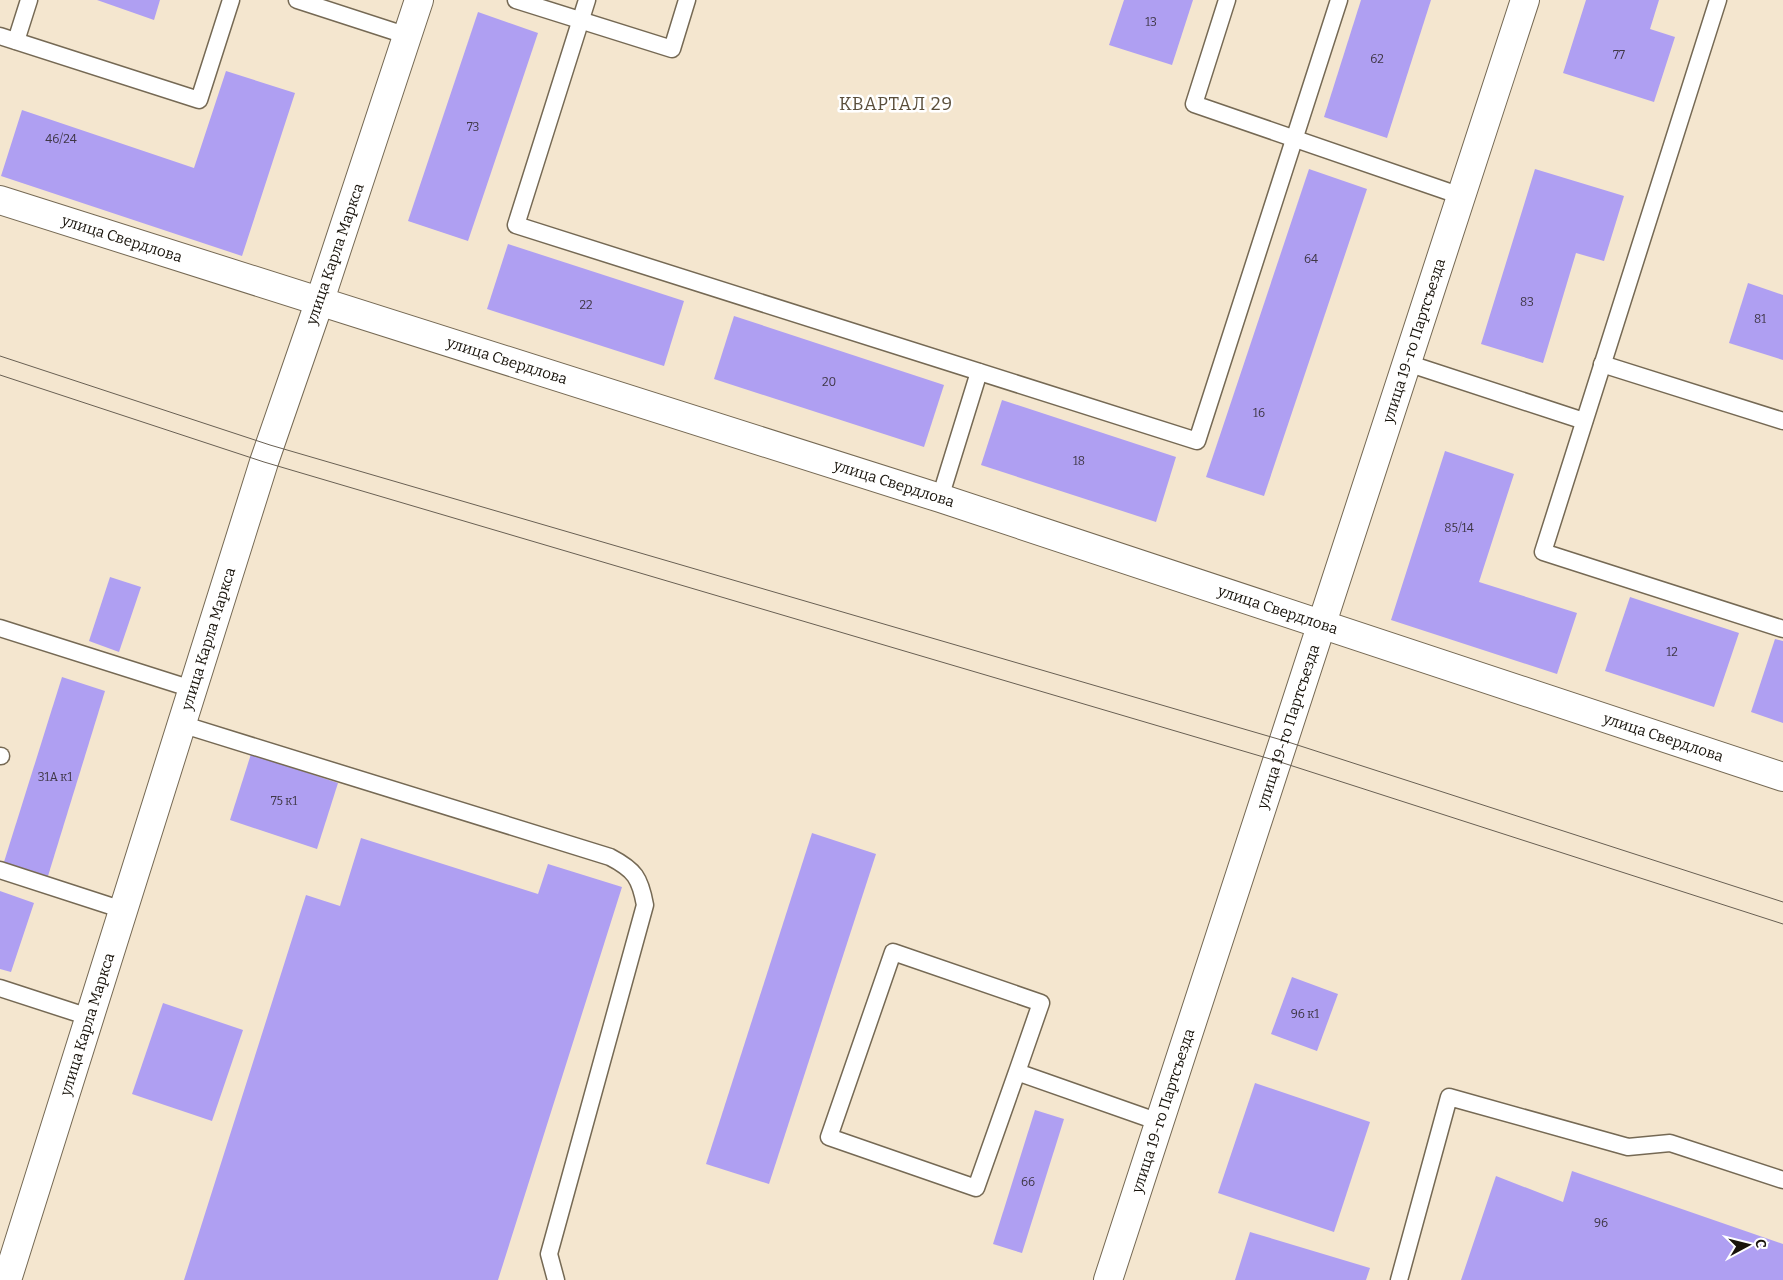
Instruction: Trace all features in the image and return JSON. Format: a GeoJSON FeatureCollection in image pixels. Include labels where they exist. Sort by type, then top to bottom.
{"type":"FeatureCollection","features":[{"type":"Feature","properties":{"kind":"street","name":"улица Карла Маркса"},"geometry":{"type":"LineString","coordinates":[[7,1280],[264,462],[320,300],[419,0]]}},
{"type":"Feature","properties":{"kind":"street","name":"улица 19-го Партсъезда"},"geometry":{"type":"LineString","coordinates":[[1108,1280],[1525,0]]}},
{"type":"Feature","properties":{"kind":"street","name":"улица Свердлова"},"geometry":{"type":"LineString","coordinates":[[0,200],[940,498],[1783,777]]}},
{"type":"Feature","properties":{"kind":"lane"},"geometry":{"type":"LineString","coordinates":[[16,41],[29,0]]}},
{"type":"Feature","properties":{"kind":"lane"},"geometry":{"type":"LineString","coordinates":[[0,36],[199,100],[231,0]]}},
{"type":"Feature","properties":{"kind":"lane"},"geometry":{"type":"LineString","coordinates":[[297,0],[408,36]]}},
{"type":"Feature","properties":{"kind":"lane"},"geometry":{"type":"LineString","coordinates":[[516,0],[672,49],[687,0]]}},
{"type":"Feature","properties":{"kind":"lane"},"geometry":{"type":"LineString","coordinates":[[587,0],[516,225],[1197,441],[1339,0]]}},
{"type":"Feature","properties":{"kind":"lane"},"geometry":{"type":"LineString","coordinates":[[1227,0],[1194,104],[1461,196]]}},
{"type":"Feature","properties":{"kind":"lane"},"geometry":{"type":"LineString","coordinates":[[1718,0],[1543,552],[1783,628]]}},
{"type":"Feature","properties":{"kind":"lane"},"geometry":{"type":"LineString","coordinates":[[1407,364],[1584,421]]}},
{"type":"Feature","properties":{"kind":"lane"},"geometry":{"type":"LineString","coordinates":[[1602,364],[1783,421]]}},
{"type":"Feature","properties":{"kind":"lane"},"geometry":{"type":"LineString","coordinates":[[940,498],[979,372]]}},
{"type":"Feature","properties":{"kind":"lane"},"geometry":{"type":"LineString","coordinates":[[0,628],[192,689]]}},
{"type":"Feature","properties":{"kind":"lane"},"geometry":{"type":"LineString","coordinates":[[181,724],[610,858],[630,868],[641,885],[645,905],[549,1254],[556,1280]]}},
{"type":"Feature","properties":{"kind":"lane"},"geometry":{"type":"LineString","coordinates":[[0,870],[123,910]]}},
{"type":"Feature","properties":{"kind":"lane"},"geometry":{"type":"LineString","coordinates":[[893,952],[1041,1004],[1017,1072],[976,1188],[829,1137],[893,952]]}},
{"type":"Feature","properties":{"kind":"lane"},"geometry":{"type":"LineString","coordinates":[[0,988],[89,1017]]}},
{"type":"Feature","properties":{"kind":"lane"},"geometry":{"type":"LineString","coordinates":[[1017,1072],[1159,1122]]}},
{"type":"Feature","properties":{"kind":"lane"},"geometry":{"type":"LineString","coordinates":[[1399,1280],[1449,1097],[1628,1146],[1670,1143],[1783,1180]]}},
{"type":"Feature","properties":{"kind":"building"},"geometry":{"type":"Polygon","coordinates":[[[97,0],[160,0],[154,20],[97,0]]]}},
{"type":"Feature","properties":{"kind":"building"},"geometry":{"type":"Polygon","coordinates":[[[1124,0],[1193,0],[1172,65],[1109,45],[1124,0]]]}},
{"type":"Feature","properties":{"kind":"building"},"geometry":{"type":"Polygon","coordinates":[[[1361,0],[1431,0],[1387,138],[1324,117],[1361,0]]]}},
{"type":"Feature","properties":{"kind":"building"},"geometry":{"type":"Polygon","coordinates":[[[1586,0],[1659,0],[1650,29],[1675,37],[1654,102],[1563,73],[1586,0]]]}},
{"type":"Feature","properties":{"kind":"building"},"geometry":{"type":"Polygon","coordinates":[[[478,12],[538,33],[468,241],[408,221],[478,12]]]}},
{"type":"Feature","properties":{"kind":"building"},"geometry":{"type":"Polygon","coordinates":[[[226,71],[295,93],[242,256],[1,176],[22,110],[194,168],[226,71]]]}},
{"type":"Feature","properties":{"kind":"building"},"geometry":{"type":"Polygon","coordinates":[[[1309,169],[1367,189],[1264,496],[1206,477],[1309,169]]]}},
{"type":"Feature","properties":{"kind":"building"},"geometry":{"type":"Polygon","coordinates":[[[1535,169],[1624,196],[1604,261],[1576,253],[1543,363],[1481,344],[1535,169]]]}},
{"type":"Feature","properties":{"kind":"building"},"geometry":{"type":"Polygon","coordinates":[[[508,244],[684,301],[664,366],[487,309],[508,244]]]}},
{"type":"Feature","properties":{"kind":"building"},"geometry":{"type":"Polygon","coordinates":[[[1748,283],[1783,295],[1783,360],[1729,343],[1748,283]]]}},
{"type":"Feature","properties":{"kind":"building"},"geometry":{"type":"Polygon","coordinates":[[[734,316],[944,385],[924,447],[714,379],[734,316]]]}},
{"type":"Feature","properties":{"kind":"building"},"geometry":{"type":"Polygon","coordinates":[[[1002,400],[1176,457],[1156,522],[981,465],[1002,400]]]}},
{"type":"Feature","properties":{"kind":"building"},"geometry":{"type":"Polygon","coordinates":[[[1445,451],[1514,474],[1479,582],[1577,613],[1557,674],[1391,620],[1445,451]]]}},
{"type":"Feature","properties":{"kind":"building"},"geometry":{"type":"Polygon","coordinates":[[[110,577],[141,587],[119,652],[89,641],[110,577]]]}},
{"type":"Feature","properties":{"kind":"building"},"geometry":{"type":"Polygon","coordinates":[[[1630,597],[1739,633],[1714,707],[1605,671],[1630,597]]]}},
{"type":"Feature","properties":{"kind":"building"},"geometry":{"type":"Polygon","coordinates":[[[1775,639],[1783,641],[1783,723],[1751,712],[1775,639]]]}},
{"type":"Feature","properties":{"kind":"building"},"geometry":{"type":"Polygon","coordinates":[[[62,677],[105,691],[48,876],[4,862],[62,677]]]}},
{"type":"Feature","properties":{"kind":"building"},"geometry":{"type":"Polygon","coordinates":[[[251,754],[338,783],[317,849],[230,820],[251,754]]]}},
{"type":"Feature","properties":{"kind":"building"},"geometry":{"type":"Polygon","coordinates":[[[812,833],[876,854],[769,1184],[706,1164],[812,833]]]}},
{"type":"Feature","properties":{"kind":"building"},"geometry":{"type":"Polygon","coordinates":[[[361,838],[538,894],[548,864],[622,887],[498,1280],[184,1280],[306,895],[340,906],[361,838]]]}},
{"type":"Feature","properties":{"kind":"building"},"geometry":{"type":"Polygon","coordinates":[[[0,891],[34,903],[11,972],[0,969],[0,891]]]}},
{"type":"Feature","properties":{"kind":"building"},"geometry":{"type":"Polygon","coordinates":[[[1292,977],[1338,994],[1317,1051],[1271,1034],[1292,977]]]}},
{"type":"Feature","properties":{"kind":"building"},"geometry":{"type":"Polygon","coordinates":[[[163,1003],[243,1030],[212,1121],[132,1094],[163,1003]]]}},
{"type":"Feature","properties":{"kind":"building"},"geometry":{"type":"Polygon","coordinates":[[[1255,1083],[1370,1122],[1334,1232],[1218,1193],[1255,1083]]]}},
{"type":"Feature","properties":{"kind":"building"},"geometry":{"type":"Polygon","coordinates":[[[1035,1110],[1064,1119],[1022,1253],[993,1244],[1035,1110]]]}},
{"type":"Feature","properties":{"kind":"building"},"geometry":{"type":"Polygon","coordinates":[[[1572,1171],[1783,1244],[1783,1280],[1461,1280],[1496,1176],[1563,1202],[1572,1171]]]}},
{"type":"Feature","properties":{"kind":"building"},"geometry":{"type":"Polygon","coordinates":[[[1250,1232],[1370,1268],[1366,1280],[1235,1280],[1250,1232]]]}},
{"type":"Feature","properties":{"kind":"tram line"},"geometry":{"type":"LineString","coordinates":[[0,356],[270,445],[1285,741],[1783,902]]}},
{"type":"Feature","properties":{"kind":"tram line"},"geometry":{"type":"LineString","coordinates":[[0,375],[264,462],[1277,761],[1783,924]]}},
{"type":"Feature","properties":{"kind":"district","name":"КВАРТАЛ 29"},"geometry":{"type":"Point","coordinates":[896,104]}}]}
